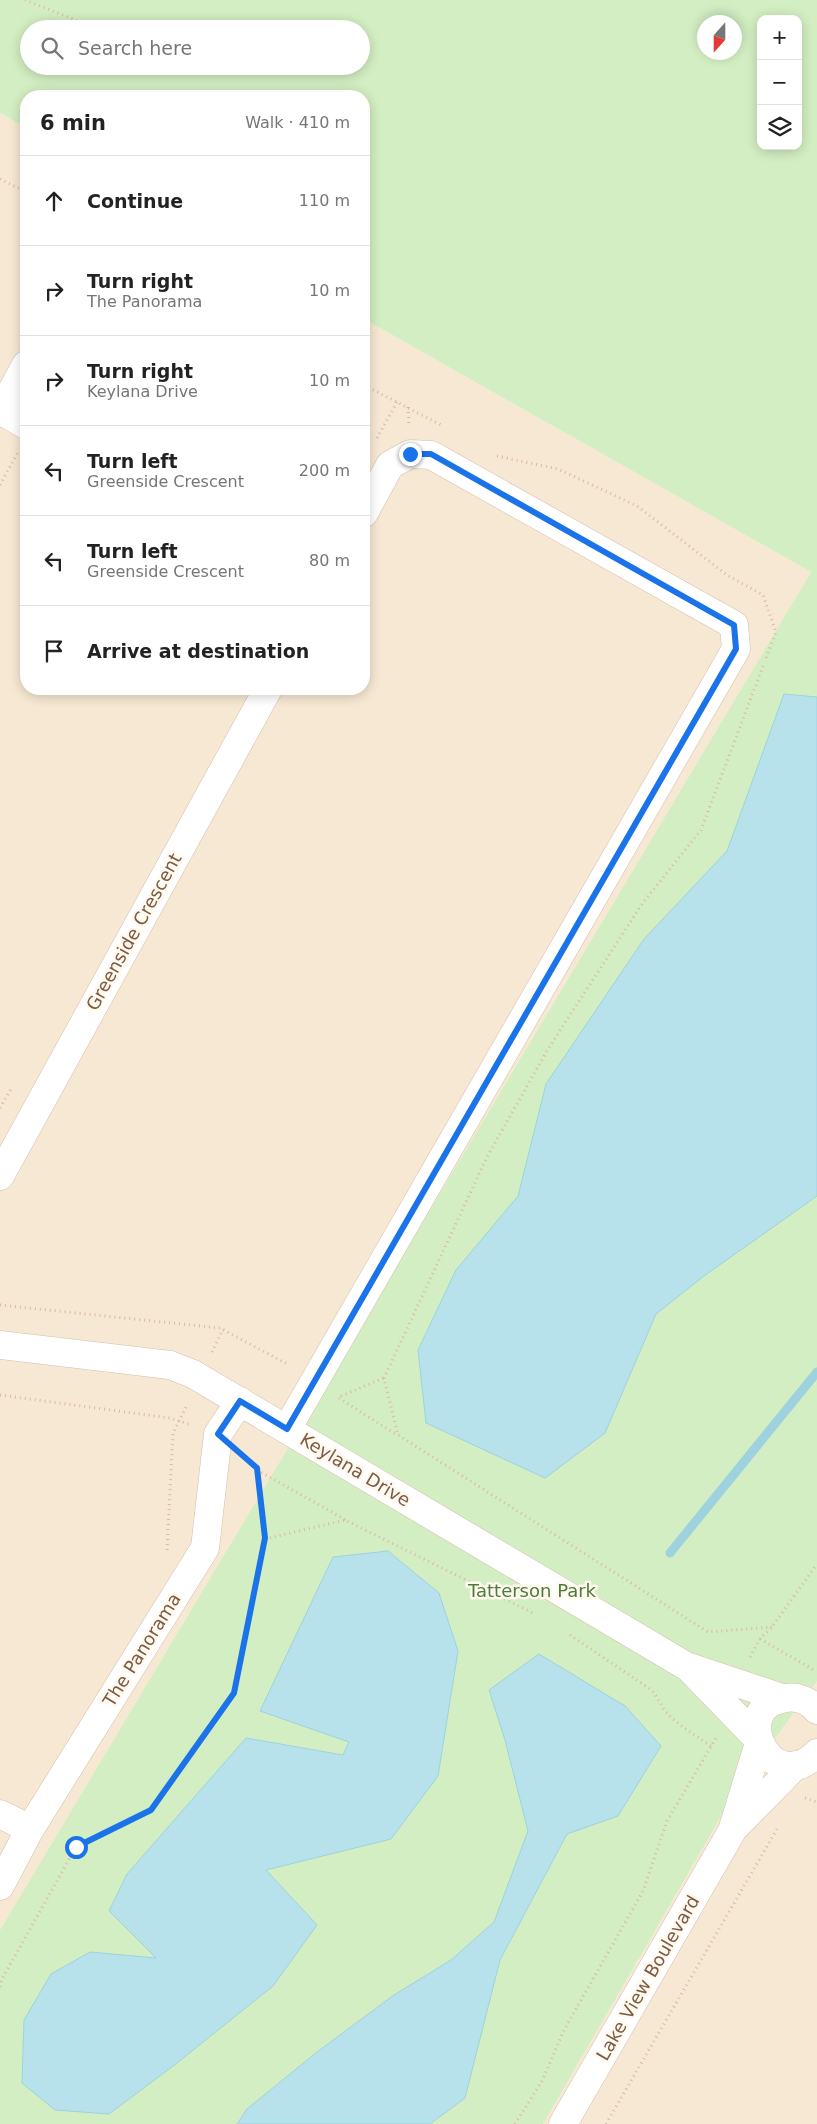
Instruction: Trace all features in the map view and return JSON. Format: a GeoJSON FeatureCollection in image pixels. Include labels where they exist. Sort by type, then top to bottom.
{"type":"FeatureCollection","features":[{"type":"Feature","properties":{"kind":"street"},"geometry":{"type":"LineString","coordinates":[[20,376],[0,411],[20,431]]}},
{"type":"Feature","properties":{"kind":"street"},"geometry":{"type":"LineString","coordinates":[[287,1429],[736,649],[734,625],[431,454],[410,454],[390,465],[370,502]]}},
{"type":"Feature","properties":{"kind":"street","name":"Greenside Crescent"},"geometry":{"type":"LineString","coordinates":[[0,1176],[265,695]]}},
{"type":"Feature","properties":{"kind":"street","name":"Keylana Drive"},"geometry":{"type":"LineString","coordinates":[[0,1346],[170,1365],[200,1378],[686,1666],[782,1698],[800,1698],[817,1710]]}},
{"type":"Feature","properties":{"kind":"street","name":"The Panorama"},"geometry":{"type":"LineString","coordinates":[[0,1886],[30,1829],[205,1548],[218,1434],[240,1401]]}},
{"type":"Feature","properties":{"kind":"street","name":"Keylana Drive"},"geometry":{"type":"LineString","coordinates":[[686,1666],[758,1740],[765,1753],[785,1765],[808,1762]]}},
{"type":"Feature","properties":{"kind":"street","name":"Lake View Boulevard"},"geometry":{"type":"LineString","coordinates":[[563,2124],[732,1831],[758,1740],[757,1727],[765,1709],[772,1702],[782,1698]]}},
{"type":"Feature","properties":{"kind":"street","name":"Lake View Boulevard"},"geometry":{"type":"LineString","coordinates":[[732,1831],[808,1762]]}},
{"type":"Feature","properties":{"kind":"street"},"geometry":{"type":"LineString","coordinates":[[0,1814],[30,1829]]}},
{"type":"Feature","properties":{"kind":"path"},"geometry":{"type":"LineString","coordinates":[[25,0],[75,20]]}},
{"type":"Feature","properties":{"kind":"path"},"geometry":{"type":"LineString","coordinates":[[0,179],[20,189]]}},
{"type":"Feature","properties":{"kind":"path"},"geometry":{"type":"LineString","coordinates":[[370,388],[444,426]]}},
{"type":"Feature","properties":{"kind":"path"},"geometry":{"type":"LineString","coordinates":[[373,445],[397,402]]}},
{"type":"Feature","properties":{"kind":"path"},"geometry":{"type":"LineString","coordinates":[[0,484],[20,443]]}},
{"type":"Feature","properties":{"kind":"path"},"geometry":{"type":"LineString","coordinates":[[398,1435],[384,1378],[487,1158],[548,1049],[642,904],[701,830],[776,632],[764,595],[727,575],[637,506],[558,470],[492,454]]}},
{"type":"Feature","properties":{"kind":"path"},"geometry":{"type":"LineString","coordinates":[[0,1304],[220,1328],[315,1380]]}},
{"type":"Feature","properties":{"kind":"path"},"geometry":{"type":"LineString","coordinates":[[167,1554],[173,1433],[223,1329]]}},
{"type":"Feature","properties":{"kind":"path"},"geometry":{"type":"LineString","coordinates":[[384,1378],[338,1398],[708,1632],[772,1627]]}},
{"type":"Feature","properties":{"kind":"path"},"geometry":{"type":"LineString","coordinates":[[0,1396],[170,1418],[218,1434],[257,1468],[265,1538],[234,1693],[151,1810],[76,1847],[2,1979],[0,1987]]}},
{"type":"Feature","properties":{"kind":"path"},"geometry":{"type":"LineString","coordinates":[[257,1470],[347,1520],[543,1618]]}},
{"type":"Feature","properties":{"kind":"path"},"geometry":{"type":"LineString","coordinates":[[265,1538],[347,1520]]}},
{"type":"Feature","properties":{"kind":"path"},"geometry":{"type":"LineString","coordinates":[[738,1684],[743,1670],[760,1639],[772,1627],[817,1564]]}},
{"type":"Feature","properties":{"kind":"path"},"geometry":{"type":"LineString","coordinates":[[568,1633],[650,1688],[657,1695],[666,1712],[672,1718],[712,1747]]}},
{"type":"Feature","properties":{"kind":"path"},"geometry":{"type":"LineString","coordinates":[[760,1639],[817,1672]]}},
{"type":"Feature","properties":{"kind":"path"},"geometry":{"type":"LineString","coordinates":[[515,2124],[538,2088],[564,2030],[643,1891],[667,1821],[712,1747],[730,1710]]}},
{"type":"Feature","properties":{"kind":"path"},"geometry":{"type":"LineString","coordinates":[[606,2124],[782,1821]]}},
{"type":"Feature","properties":{"kind":"shaded area"},"geometry":{"type":"Polygon","coordinates":[[[0,113],[20,125],[20,695],[370,695],[370,322],[811,572],[0,1930],[0,113]]]}},
{"type":"Feature","properties":{"kind":"shaded area"},"geometry":{"type":"Polygon","coordinates":[[[817,1681],[817,2124],[543,2124],[733,1796],[817,1681]]]}},
{"type":"Feature","properties":{"kind":"green space","name":"Tatterson Park"},"geometry":{"type":"Polygon","coordinates":[[[0,0],[817,0],[817,1681],[733,1796],[543,2124],[0,2124],[0,1930],[811,572],[370,322],[370,90],[20,90],[20,125],[0,113],[0,0]]]}},
{"type":"Feature","properties":{"kind":"water"},"geometry":{"type":"Polygon","coordinates":[[[784,694],[817,697],[817,1196],[704,1276],[656,1314],[605,1433],[545,1478],[426,1423],[418,1350],[456,1270],[518,1196],[546,1084],[644,939],[727,851],[784,694]]]}},
{"type":"Feature","properties":{"kind":"water"},"geometry":{"type":"Polygon","coordinates":[[[388,1551],[439,1593],[458,1651],[438,1776],[391,1839],[266,1870],[317,1925],[273,1986],[177,2063],[109,2114],[55,2110],[22,2083],[24,2020],[51,1974],[90,1952],[156,1958],[109,1911],[127,1874],[246,1738],[343,1755],[349,1742],[260,1711],[333,1557],[388,1551]]]}},
{"type":"Feature","properties":{"kind":"water"},"geometry":{"type":"Polygon","coordinates":[[[539,1654],[625,1706],[661,1746],[618,1816],[567,1834],[500,1960],[465,2098],[430,2124],[237,2124],[247,2109],[317,2052],[394,1995],[451,1960],[494,1922],[528,1831],[505,1740],[489,1690],[539,1654]]]}},
{"type":"Feature","properties":{"kind":"waterway"},"geometry":{"type":"LineString","coordinates":[[670,1553],[817,1372]]}},
{"type":"Feature","properties":{"kind":"route"},"geometry":{"type":"LineString","coordinates":[[76,1847],[151,1810],[234,1693],[265,1538],[257,1468],[218,1434],[240,1401],[287,1429],[736,649],[734,625],[431,454],[410,454]]}}]}
